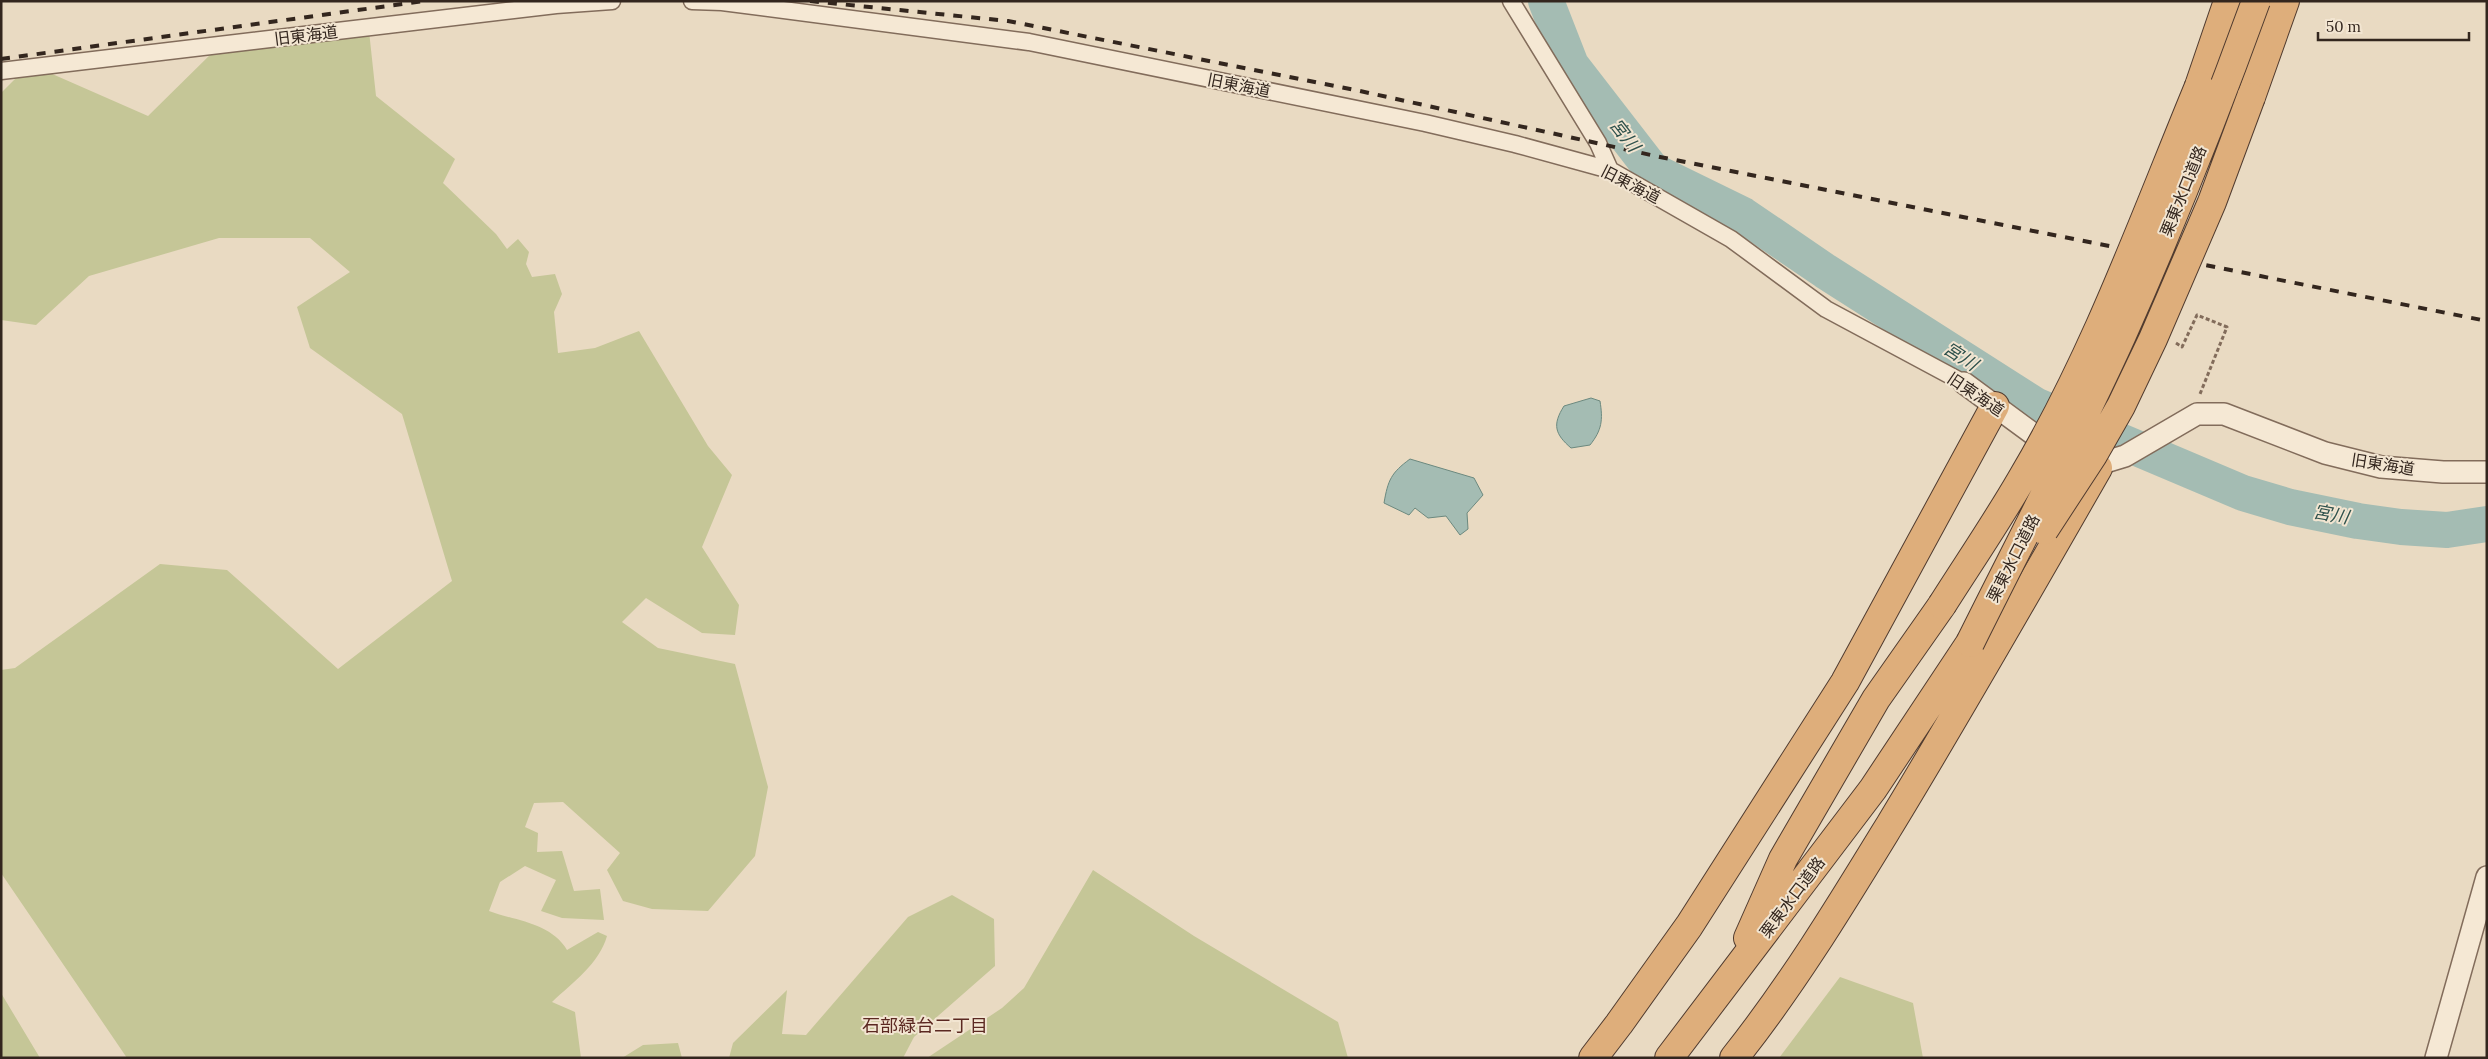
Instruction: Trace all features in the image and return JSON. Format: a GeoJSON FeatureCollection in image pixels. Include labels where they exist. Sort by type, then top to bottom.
{"type":"FeatureCollection","features":[{"type":"Feature","properties":{"kind":"highway"},"geometry":{"type":"LineString","coordinates":[[1728,982],[1783,859],[1876,699],[1942,605],[2022,480],[2074,380],[2120,279],[2199,86],[2228,1]]}},
{"type":"Feature","properties":{"kind":"highway","name":"栗東水口道路"},"geometry":{"type":"LineString","coordinates":[[1669,1058],[1873,789],[1970,643],[2066,453],[2122,336],[2178,207],[2256,1]]}},
{"type":"Feature","properties":{"kind":"highway"},"geometry":{"type":"LineString","coordinates":[[1970,643],[2093,455],[2121,406],[2153,339],[2212,202],[2285,1]]}},
{"type":"Feature","properties":{"kind":"highway"},"geometry":{"type":"LineString","coordinates":[[1593,1058],[1689,926],[1845,682],[1995,406]]}},
{"type":"Feature","properties":{"kind":"highway"},"geometry":{"type":"LineString","coordinates":[[1734,1058],[1753,1034],[1829,924],[2113,459]]}},
{"type":"Feature","properties":{"kind":"street","name":"旧東海道"},"geometry":{"type":"LineString","coordinates":[[1,72],[546,7],[612,1]]}},
{"type":"Feature","properties":{"kind":"street","name":"旧東海道"},"geometry":{"type":"LineString","coordinates":[[692,1],[722,2],[1029,42],[1425,123],[1515,144],[1610,170],[1731,240],[1826,309],[1964,383],[2070,461],[2113,459],[2197,414],[2224,414],[2325,453],[2381,467],[2443,472],[2487,472]]}},
{"type":"Feature","properties":{"kind":"street"},"geometry":{"type":"LineString","coordinates":[[1511,1],[1598,143],[1610,170]]}},
{"type":"Feature","properties":{"kind":"street"},"geometry":{"type":"LineString","coordinates":[[2436,1058],[2487,877]]}},
{"type":"Feature","properties":{"kind":"path"},"geometry":{"type":"LineString","coordinates":[[2182,346],[2197,315],[2227,327],[2199,395]]}},
{"type":"Feature","properties":{"kind":"green space"},"geometry":{"type":"Polygon","coordinates":[[[369,31],[376,96],[455,159],[443,183],[496,234],[507,249],[518,239],[529,252],[526,264],[532,277],[555,274],[562,294],[554,312],[558,353],[595,348],[639,331],[708,446],[732,475],[702,547],[739,605],[735,635],[702,633],[646,598],[622,622],[658,648],[735,664],[768,787],[755,856],[708,911],[652,909],[623,901],[607,870],[620,853],[563,802],[534,803],[525,827],[538,833],[537,852],[562,851],[574,891],[600,889],[604,920],[562,918],[541,911],[556,880],[525,866],[500,882],[489,911],[542,928],[560,941],[567,950],[598,932],[607,936],[592,964],[552,1002],[575,1012],[581,1058],[127,1058],[1,873],[1,670],[15,668],[160,564],[227,570],[338,669],[452,581],[402,414],[310,348],[297,307],[350,272],[310,238],[219,238],[89,276],[36,325],[1,320],[1,93],[17,77],[50,73],[148,116],[215,50],[369,31]]]}},
{"type":"Feature","properties":{"kind":"green space"},"geometry":{"type":"Polygon","coordinates":[[[1093,870],[1194,936],[1338,1022],[1348,1058],[927,1058],[1002,1008],[1024,988],[1093,870]]]}},
{"type":"Feature","properties":{"kind":"green space"},"geometry":{"type":"Polygon","coordinates":[[[952,895],[994,919],[995,966],[914,1037],[903,1058],[729,1058],[733,1043],[787,990],[782,1034],[806,1035],[908,917],[952,895]]]}},
{"type":"Feature","properties":{"kind":"green space"},"geometry":{"type":"Polygon","coordinates":[[[1840,977],[1913,1003],[1923,1058],[1779,1058],[1840,977]]]}},
{"type":"Feature","properties":{"kind":"green space"},"geometry":{"type":"Polygon","coordinates":[[[1,993],[40,1058],[1,1058],[1,993]]]}},
{"type":"Feature","properties":{"kind":"green space"},"geometry":{"type":"Polygon","coordinates":[[[678,1043],[682,1058],[622,1058],[643,1045],[678,1043]]]}},
{"type":"Feature","properties":{"kind":"shaded area"},"geometry":{"type":"Polygon","coordinates":[[[1591,398],[1600,401],[1601,419],[1597,434],[1590,445],[1571,448],[1561,438],[1557,429],[1560,413],[1564,406],[1591,398]]]}},
{"type":"Feature","properties":{"kind":"shaded area"},"geometry":{"type":"Polygon","coordinates":[[[1410,459],[1474,478],[1483,495],[1467,513],[1468,529],[1460,535],[1446,516],[1428,518],[1415,508],[1409,515],[1384,503],[1391,478],[1410,459]]]}},
{"type":"Feature","properties":{"kind":"waterway","name":"宮川"},"geometry":{"type":"LineString","coordinates":[[1546,1],[1571,65],[1653,171],[1743,215],[1825,271],[2035,405],[2243,493],[2290,507],[2358,521],[2401,527],[2447,530],[2487,524]]}},
{"type":"Feature","properties":{"kind":"railway"},"geometry":{"type":"LineString","coordinates":[[1,59],[424,1]]}},
{"type":"Feature","properties":{"kind":"railway"},"geometry":{"type":"LineString","coordinates":[[810,1],[1008,21],[1360,91],[1660,157],[2487,321]]}},
{"type":"Feature","properties":{"kind":"district","name":"石部緑台二丁目"},"geometry":{"type":"Point","coordinates":[925,1025]}}]}
